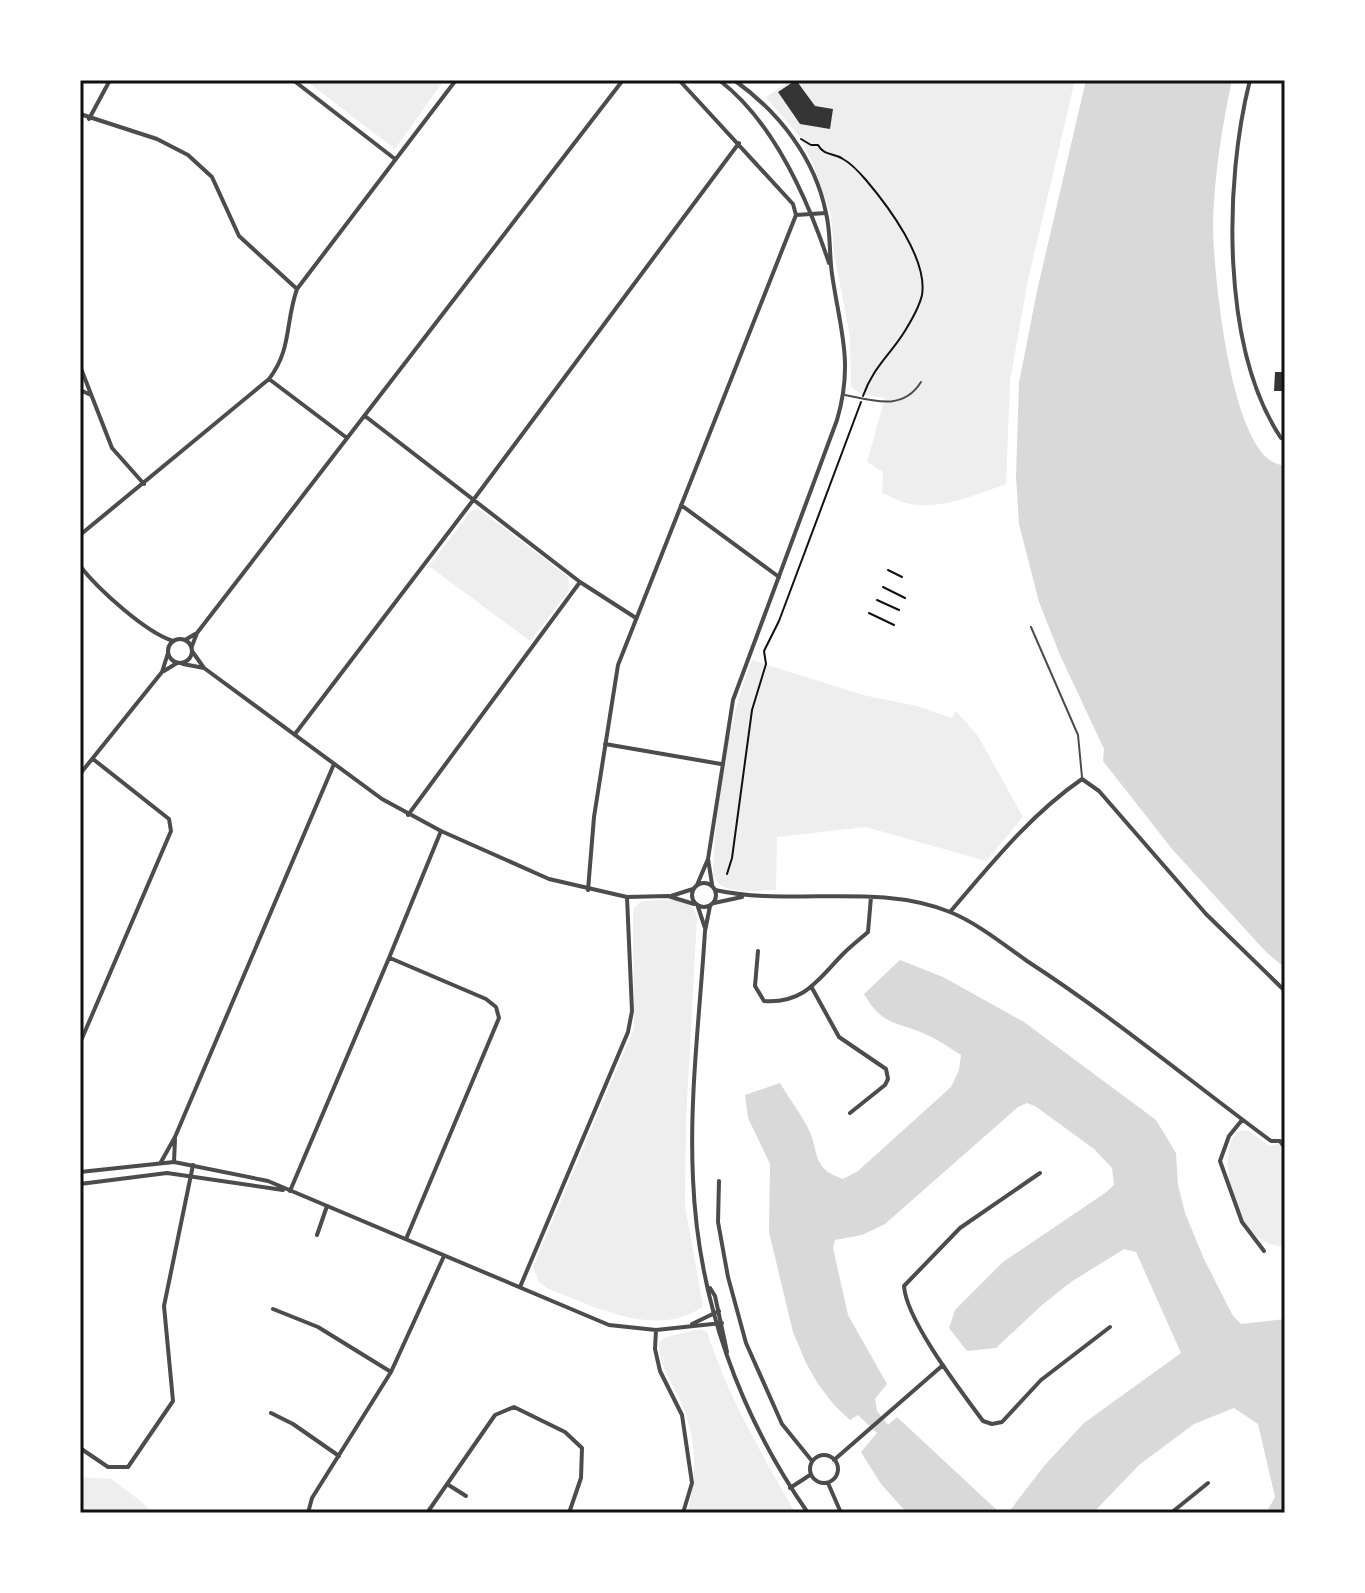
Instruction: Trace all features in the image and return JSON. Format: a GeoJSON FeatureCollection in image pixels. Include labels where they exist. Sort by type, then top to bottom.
{"type":"FeatureCollection","features":[{"type":"Feature","properties":{"kind":"street"},"geometry":{"type":"LineString","coordinates":[[89,119],[110,80]]}},
{"type":"Feature","properties":{"kind":"street"},"geometry":{"type":"LineString","coordinates":[[293,80],[395,159]]}},
{"type":"Feature","properties":{"kind":"street"},"geometry":{"type":"LineString","coordinates":[[80,535],[269,379],[282,362],[291,305],[297,289],[456,80]]}},
{"type":"Feature","properties":{"kind":"street"},"geometry":{"type":"LineString","coordinates":[[162,672],[189,659],[197,633],[623,80]]}},
{"type":"Feature","properties":{"kind":"street"},"geometry":{"type":"LineString","coordinates":[[588,890],[594,817],[618,665],[796,215],[793,204],[679,80]]}},
{"type":"Feature","properties":{"kind":"street"},"geometry":{"type":"LineString","coordinates":[[719,80],[741,99],[766,132],[796,182],[832,273]]}},
{"type":"Feature","properties":{"kind":"street"},"geometry":{"type":"LineString","coordinates":[[705,931],[691,896],[708,859],[733,700],[837,420],[844,394],[846,345],[832,273],[826,213],[811,166],[784,126],[762,102],[734,80]]}},
{"type":"Feature","properties":{"kind":"street"},"geometry":{"type":"LineString","coordinates":[[1250,80],[1233,184],[1233,271],[1257,396],[1265,415],[1281,438],[1285,439]]}},
{"type":"Feature","properties":{"kind":"street"},"geometry":{"type":"LineString","coordinates":[[80,114],[157,139],[188,155],[212,177],[239,236],[297,289]]}},
{"type":"Feature","properties":{"kind":"street"},"geometry":{"type":"LineString","coordinates":[[295,734],[739,143]]}},
{"type":"Feature","properties":{"kind":"street"},"geometry":{"type":"LineString","coordinates":[[796,215],[826,213]]}},
{"type":"Feature","properties":{"kind":"street"},"geometry":{"type":"LineString","coordinates":[[80,366],[112,448],[144,484]]}},
{"type":"Feature","properties":{"kind":"street"},"geometry":{"type":"LineString","coordinates":[[269,379],[347,438]]}},
{"type":"Feature","properties":{"kind":"street"},"geometry":{"type":"LineString","coordinates":[[80,390],[91,395]]}},
{"type":"Feature","properties":{"kind":"street"},"geometry":{"type":"LineString","coordinates":[[365,416],[580,582],[636,618]]}},
{"type":"Feature","properties":{"kind":"street"},"geometry":{"type":"LineString","coordinates":[[681,505],[779,577]]}},
{"type":"Feature","properties":{"kind":"street"},"geometry":{"type":"LineString","coordinates":[[80,566],[128,613],[165,639],[185,640],[197,633]]}},
{"type":"Feature","properties":{"kind":"street"},"geometry":{"type":"LineString","coordinates":[[408,815],[580,582]]}},
{"type":"Feature","properties":{"kind":"street"},"geometry":{"type":"LineString","coordinates":[[165,639],[172,660],[204,668]]}},
{"type":"Feature","properties":{"kind":"street"},"geometry":{"type":"LineString","coordinates":[[185,640],[204,668],[408,815],[441,831],[549,879],[588,890],[627,897],[668,896],[704,883],[748,896]]}},
{"type":"Feature","properties":{"kind":"street"},"geometry":{"type":"LineString","coordinates":[[80,774],[162,672],[173,641]]}},
{"type":"Feature","properties":{"kind":"street"},"geometry":{"type":"LineString","coordinates":[[605,744],[721,764]]}},
{"type":"Feature","properties":{"kind":"street"},"geometry":{"type":"LineString","coordinates":[[80,1043],[171,831],[169,819],[93,759]]}},
{"type":"Feature","properties":{"kind":"street"},"geometry":{"type":"LineString","coordinates":[[167,1173],[164,1162],[334,764]]}},
{"type":"Feature","properties":{"kind":"street"},"geometry":{"type":"LineString","coordinates":[[950,912],[1050,801],[1082,779],[1099,791],[1206,914],[1285,991]]}},
{"type":"Feature","properties":{"kind":"street"},"geometry":{"type":"LineString","coordinates":[[290,1191],[441,831]]}},
{"type":"Feature","properties":{"kind":"street"},"geometry":{"type":"LineString","coordinates":[[708,859],[714,888],[705,931],[692,1143],[694,1204],[715,1325],[758,1432],[808,1513]]}},
{"type":"Feature","properties":{"kind":"street"},"geometry":{"type":"LineString","coordinates":[[668,896],[696,905],[748,896],[871,897],[900,900],[950,912],[1054,978],[1271,1141],[1283,1139],[1285,1148]]}},
{"type":"Feature","properties":{"kind":"street"},"geometry":{"type":"LineString","coordinates":[[520,1287],[628,1032],[632,1011],[627,897]]}},
{"type":"Feature","properties":{"kind":"street"},"geometry":{"type":"LineString","coordinates":[[758,951],[755,986],[764,1001],[778,1002],[812,988],[868,932],[871,897]]}},
{"type":"Feature","properties":{"kind":"street"},"geometry":{"type":"LineString","coordinates":[[389,958],[486,999],[496,1007],[499,1018],[406,1239]]}},
{"type":"Feature","properties":{"kind":"street"},"geometry":{"type":"LineString","coordinates":[[812,988],[839,1037],[886,1069],[888,1079],[885,1085],[850,1113]]}},
{"type":"Feature","properties":{"kind":"street"},"geometry":{"type":"LineString","coordinates":[[1242,1120],[1229,1136],[1220,1161],[1242,1222],[1264,1251]]}},
{"type":"Feature","properties":{"kind":"street"},"geometry":{"type":"LineString","coordinates":[[174,1162],[175,1137]]}},
{"type":"Feature","properties":{"kind":"street"},"geometry":{"type":"LineString","coordinates":[[80,1172],[174,1162],[268,1181],[609,1325],[656,1330],[722,1323]]}},
{"type":"Feature","properties":{"kind":"street"},"geometry":{"type":"LineString","coordinates":[[80,1448],[108,1467],[128,1467],[173,1401],[164,1306],[193,1165]]}},
{"type":"Feature","properties":{"kind":"street"},"geometry":{"type":"LineString","coordinates":[[80,1184],[167,1173],[290,1191]]}},
{"type":"Feature","properties":{"kind":"street"},"geometry":{"type":"LineString","coordinates":[[1040,1173],[960,1228],[904,1286],[905,1300],[943,1365],[983,1421],[992,1424],[1002,1422],[1041,1380],[1110,1327]]}},
{"type":"Feature","properties":{"kind":"street"},"geometry":{"type":"LineString","coordinates":[[719,1181],[718,1222],[728,1277],[746,1343],[782,1424],[812,1461]]}},
{"type":"Feature","properties":{"kind":"street"},"geometry":{"type":"LineString","coordinates":[[317,1235],[327,1206]]}},
{"type":"Feature","properties":{"kind":"street"},"geometry":{"type":"LineString","coordinates":[[308,1513],[312,1498],[391,1372],[444,1256]]}},
{"type":"Feature","properties":{"kind":"street"},"geometry":{"type":"LineString","coordinates":[[708,1284],[715,1296],[728,1358]]}},
{"type":"Feature","properties":{"kind":"street"},"geometry":{"type":"LineString","coordinates":[[273,1309],[318,1327],[391,1372]]}},
{"type":"Feature","properties":{"kind":"street"},"geometry":{"type":"LineString","coordinates":[[690,1325],[719,1311]]}},
{"type":"Feature","properties":{"kind":"street"},"geometry":{"type":"LineString","coordinates":[[656,1330],[655,1349],[660,1371],[682,1415],[692,1483],[683,1513]]}},
{"type":"Feature","properties":{"kind":"street"},"geometry":{"type":"LineString","coordinates":[[834,1460],[943,1365]]}},
{"type":"Feature","properties":{"kind":"street"},"geometry":{"type":"LineString","coordinates":[[427,1513],[495,1415],[514,1407],[565,1432],[582,1448],[581,1478],[569,1513]]}},
{"type":"Feature","properties":{"kind":"street"},"geometry":{"type":"LineString","coordinates":[[271,1413],[293,1424],[339,1456]]}},
{"type":"Feature","properties":{"kind":"street"},"geometry":{"type":"LineString","coordinates":[[825,1455],[834,1460],[838,1469],[837,1475],[828,1483],[815,1481],[809,1468],[812,1461],[825,1455]]}},
{"type":"Feature","properties":{"kind":"street"},"geometry":{"type":"LineString","coordinates":[[790,1488],[810,1475]]}},
{"type":"Feature","properties":{"kind":"street"},"geometry":{"type":"LineString","coordinates":[[828,1483],[841,1513]]}},
{"type":"Feature","properties":{"kind":"street"},"geometry":{"type":"LineString","coordinates":[[1171,1513],[1208,1483]]}},
{"type":"Feature","properties":{"kind":"street"},"geometry":{"type":"LineString","coordinates":[[447,1484],[466,1496]]}},
{"type":"Feature","properties":{"kind":"lane"},"geometry":{"type":"LineString","coordinates":[[844,394],[896,402],[913,395],[921,382]]}},
{"type":"Feature","properties":{"kind":"lane"},"geometry":{"type":"LineString","coordinates":[[1031,627],[1078,735],[1082,779]]}},
{"type":"Feature","properties":{"kind":"path"},"geometry":{"type":"LineString","coordinates":[[727,874],[732,858],[752,710],[766,664],[764,651],[779,621],[870,376],[904,332],[922,293],[913,246],[884,204],[842,157],[823,153],[818,145],[811,145],[795,135]]}},
{"type":"Feature","properties":{"kind":"path"},"geometry":{"type":"LineString","coordinates":[[888,570],[902,577]]}},
{"type":"Feature","properties":{"kind":"path"},"geometry":{"type":"LineString","coordinates":[[883,587],[905,598]]}},
{"type":"Feature","properties":{"kind":"path"},"geometry":{"type":"LineString","coordinates":[[877,600],[899,610]]}},
{"type":"Feature","properties":{"kind":"path"},"geometry":{"type":"LineString","coordinates":[[869,613],[894,625]]}},
{"type":"Feature","properties":{"kind":"shaded area"},"geometry":{"type":"Polygon","coordinates":[[[305,80],[444,80],[395,149],[305,80]]]}},
{"type":"Feature","properties":{"kind":"shaded area"},"geometry":{"type":"Polygon","coordinates":[[[791,80],[1075,80],[1028,280],[1010,381],[1006,484],[957,501],[931,505],[906,503],[882,493],[883,472],[867,462],[885,398],[861,394],[851,387],[850,337],[834,253],[831,215],[800,137],[766,97],[791,80]]]}},
{"type":"Feature","properties":{"kind":"shaded area"},"geometry":{"type":"Polygon","coordinates":[[[1086,80],[1232,80],[1215,184],[1213,219],[1221,316],[1238,399],[1250,434],[1266,457],[1285,465],[1285,968],[1266,952],[1172,849],[1103,761],[1104,749],[1039,602],[1019,524],[1016,477],[1019,383],[1086,80]]]}},
{"type":"Feature","properties":{"kind":"shaded area"},"geometry":{"type":"Polygon","coordinates":[[[479,509],[568,577],[569,591],[530,641],[429,566],[471,511],[479,509]]]}},
{"type":"Feature","properties":{"kind":"shaded area"},"geometry":{"type":"Polygon","coordinates":[[[752,660],[863,695],[917,706],[952,718],[956,711],[978,736],[1023,817],[986,861],[866,827],[777,837],[776,890],[740,891],[724,887],[713,875],[716,822],[729,738],[752,660]]]}},
{"type":"Feature","properties":{"kind":"shaded area"},"geometry":{"type":"Polygon","coordinates":[[[642,901],[683,902],[694,910],[697,918],[686,1120],[685,1206],[703,1306],[686,1316],[666,1320],[625,1316],[584,1303],[547,1288],[539,1282],[533,1267],[634,1029],[633,916],[634,908],[642,901]]]}},
{"type":"Feature","properties":{"kind":"shaded area"},"geometry":{"type":"Polygon","coordinates":[[[900,960],[943,977],[1024,1022],[1156,1120],[1176,1153],[1178,1185],[1185,1213],[1233,1316],[1241,1324],[1285,1319],[1285,1513],[1266,1513],[1275,1497],[1258,1424],[1234,1408],[1194,1424],[1139,1465],[1093,1513],[1008,1513],[1044,1466],[1084,1423],[1181,1353],[1136,1252],[1124,1249],[1071,1282],[996,1348],[967,1351],[949,1328],[955,1310],[1003,1262],[1114,1185],[1112,1168],[1094,1149],[1027,1103],[1018,1107],[885,1224],[862,1235],[835,1240],[833,1248],[848,1315],[887,1384],[875,1399],[877,1411],[888,1425],[897,1417],[1000,1513],[907,1513],[881,1484],[861,1452],[877,1433],[858,1415],[850,1420],[834,1405],[806,1363],[793,1332],[769,1232],[770,1164],[748,1118],[745,1095],[780,1083],[807,1126],[820,1164],[843,1179],[858,1171],[951,1087],[959,1070],[961,1055],[931,1037],[884,1018],[864,994],[900,960]]]}},
{"type":"Feature","properties":{"kind":"shaded area"},"geometry":{"type":"Polygon","coordinates":[[[1242,1130],[1249,1131],[1269,1146],[1285,1143],[1285,1247],[1270,1244],[1256,1236],[1241,1215],[1235,1199],[1230,1182],[1229,1150],[1233,1138],[1242,1130]]]}},
{"type":"Feature","properties":{"kind":"shaded area"},"geometry":{"type":"Polygon","coordinates":[[[700,1329],[707,1332],[735,1402],[795,1513],[687,1513],[694,1473],[691,1433],[683,1407],[664,1368],[659,1342],[666,1337],[700,1329]]]}},
{"type":"Feature","properties":{"kind":"shaded area"},"geometry":{"type":"Polygon","coordinates":[[[80,1477],[111,1479],[153,1513],[80,1513],[80,1477]]]}},
{"type":"Feature","properties":{"kind":"building"},"geometry":{"type":"Polygon","coordinates":[[[796,80],[815,106],[833,109],[830,129],[800,124],[778,92],[796,80]]]}},
{"type":"Feature","properties":{"kind":"building"},"geometry":{"type":"Polygon","coordinates":[[[1275,372],[1285,372],[1285,391],[1274,391],[1275,372]]]}}]}
